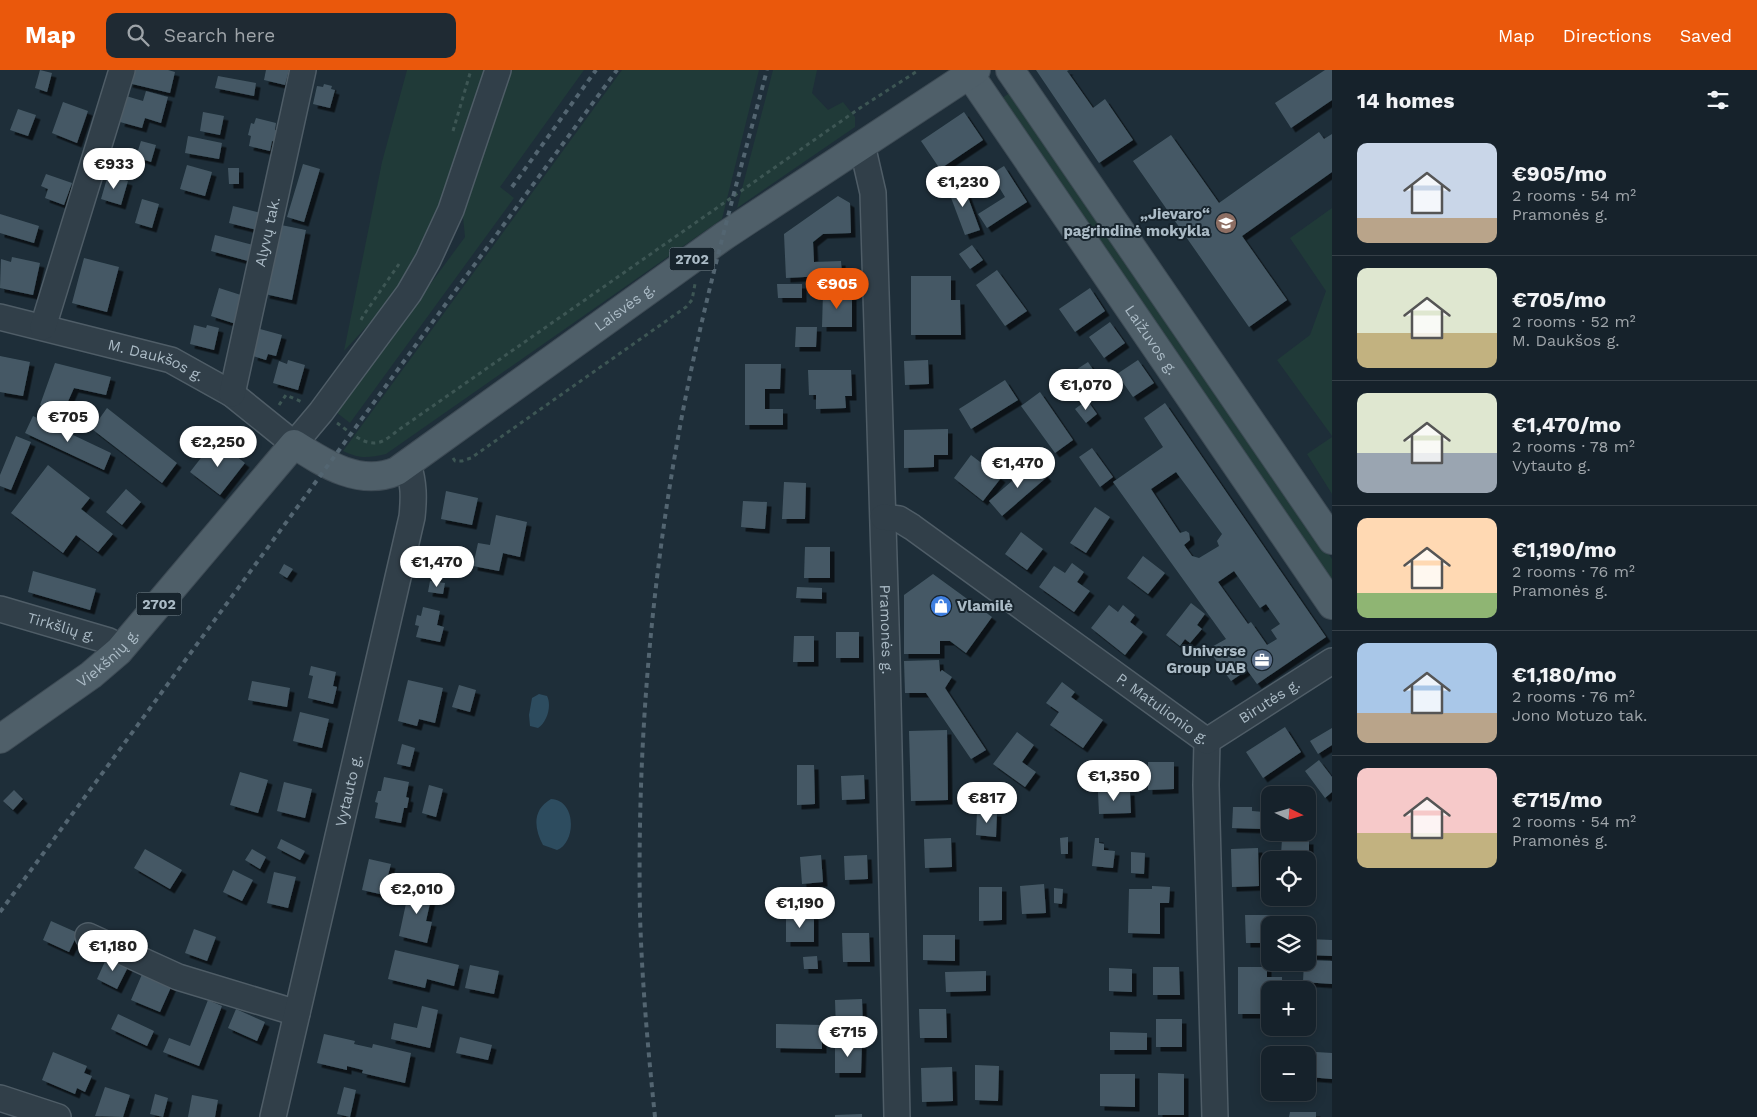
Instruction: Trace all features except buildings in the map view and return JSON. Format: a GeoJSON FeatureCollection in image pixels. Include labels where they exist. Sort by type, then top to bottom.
{"type":"FeatureCollection","features":[{"type":"Feature","properties":{"kind":"main road"},"geometry":{"type":"LineString","coordinates":[[1010,70],[1332,540]]}},
{"type":"Feature","properties":{"kind":"main road","name":"Laisvės g."},"geometry":{"type":"LineString","coordinates":[[294,444],[327,465],[348,473],[370,477],[386,476],[408,464],[724,236],[973,72]]}},
{"type":"Feature","properties":{"kind":"main road","name":"Laižuvos g."},"geometry":{"type":"LineString","coordinates":[[973,72],[1332,605]]}},
{"type":"Feature","properties":{"kind":"main road","name":"Viekšnių g."},"geometry":{"type":"LineString","coordinates":[[0,739],[91,675],[119,651],[294,444]]}},
{"type":"Feature","properties":{"kind":"street"},"geometry":{"type":"LineString","coordinates":[[43,327],[122,70]]}},
{"type":"Feature","properties":{"kind":"street","name":"Alyvų tak."},"geometry":{"type":"LineString","coordinates":[[232,394],[303,70]]}},
{"type":"Feature","properties":{"kind":"street"},"geometry":{"type":"LineString","coordinates":[[294,444],[321,412],[409,293],[428,260],[451,210],[498,70]]}},
{"type":"Feature","properties":{"kind":"street","name":"Pramonės g."},"geometry":{"type":"LineString","coordinates":[[862,145],[873,193],[888,668],[897,1117]]}},
{"type":"Feature","properties":{"kind":"street","name":"M. Daukšos g."},"geometry":{"type":"LineString","coordinates":[[0,317],[171,360],[232,394],[294,444]]}},
{"type":"Feature","properties":{"kind":"street","name":"Vytauto g."},"geometry":{"type":"LineString","coordinates":[[273,1117],[412,517],[413,479],[408,464]]}},
{"type":"Feature","properties":{"kind":"street","name":"P. Matulionio g."},"geometry":{"type":"LineString","coordinates":[[883,517],[899,519],[912,527],[1207,741],[1206,784],[1215,1117]]}},
{"type":"Feature","properties":{"kind":"street","name":"Tirkšlių g."},"geometry":{"type":"LineString","coordinates":[[0,609],[108,641],[119,651]]}},
{"type":"Feature","properties":{"kind":"street","name":"Birutės g."},"geometry":{"type":"LineString","coordinates":[[1207,741],[1332,660]]}},
{"type":"Feature","properties":{"kind":"street"},"geometry":{"type":"LineString","coordinates":[[88,936],[178,977],[297,1012]]}},
{"type":"Feature","properties":{"kind":"street"},"geometry":{"type":"LineString","coordinates":[[0,1098],[58,1117]]}},
{"type":"Feature","properties":{"kind":"path"},"geometry":{"type":"LineString","coordinates":[[452,133],[471,70]]}},
{"type":"Feature","properties":{"kind":"path"},"geometry":{"type":"LineString","coordinates":[[321,412],[361,440],[380,442],[423,414],[860,108],[919,70]]}},
{"type":"Feature","properties":{"kind":"path"},"geometry":{"type":"LineString","coordinates":[[360,324],[363,316],[404,257]]}},
{"type":"Feature","properties":{"kind":"green space"},"geometry":{"type":"Polygon","coordinates":[[[407,70],[488,70],[444,203],[408,273],[379,313],[344,351],[382,162],[407,70]]]}},
{"type":"Feature","properties":{"kind":"green space"},"geometry":{"type":"Polygon","coordinates":[[[511,70],[584,70],[500,187],[514,198],[350,423],[336,412],[465,237],[463,217],[511,70]]]}},
{"type":"Feature","properties":{"kind":"green space"},"geometry":{"type":"Polygon","coordinates":[[[622,70],[759,70],[722,219],[386,454],[364,457],[343,451],[622,70]]]}},
{"type":"Feature","properties":{"kind":"green space"},"geometry":{"type":"Polygon","coordinates":[[[773,70],[817,70],[812,93],[828,110],[843,102],[855,117],[855,127],[737,208],[773,70]]]}},
{"type":"Feature","properties":{"kind":"green space"},"geometry":{"type":"Polygon","coordinates":[[[1011,92],[1332,559],[1332,588],[998,101],[1011,92]]]}},
{"type":"Feature","properties":{"kind":"green space"},"geometry":{"type":"Polygon","coordinates":[[[1332,208],[1332,436],[1277,360],[1310,335],[1326,291],[1290,238],[1332,208]]]}},
{"type":"Feature","properties":{"kind":"green space"},"geometry":{"type":"Polygon","coordinates":[[[1332,437],[1332,494],[1307,454],[1332,437]]]}},
{"type":"Feature","properties":{"kind":"water"},"geometry":{"type":"Polygon","coordinates":[[[539,694],[547,696],[549,709],[546,718],[538,728],[530,726],[529,715],[532,698],[539,694]]]}},
{"type":"Feature","properties":{"kind":"water"},"geometry":{"type":"Polygon","coordinates":[[[551,799],[560,801],[566,806],[571,822],[568,839],[557,850],[543,845],[536,820],[540,808],[551,799]]]}},
{"type":"Feature","properties":{"kind":"railway"},"geometry":{"type":"LineString","coordinates":[[512,187],[596,70]]}},
{"type":"Feature","properties":{"kind":"railway"},"geometry":{"type":"LineString","coordinates":[[0,912],[617,70]]}},
{"type":"Feature","properties":{"kind":"railway"},"geometry":{"type":"LineString","coordinates":[[655,1117],[642,965],[640,915],[643,733],[653,612],[669,492],[688,386],[719,250],[767,70]]}},
{"type":"Feature","properties":{"kind":"place","name":"„Jievaro“ pagrindinė mokykla"},"geometry":{"type":"Point","coordinates":[1226,223]}},
{"type":"Feature","properties":{"kind":"place","name":"Vlamilė"},"geometry":{"type":"Point","coordinates":[941,606]}},
{"type":"Feature","properties":{"kind":"place","name":"Universe Group UAB"},"geometry":{"type":"Point","coordinates":[1262,660]}}]}
